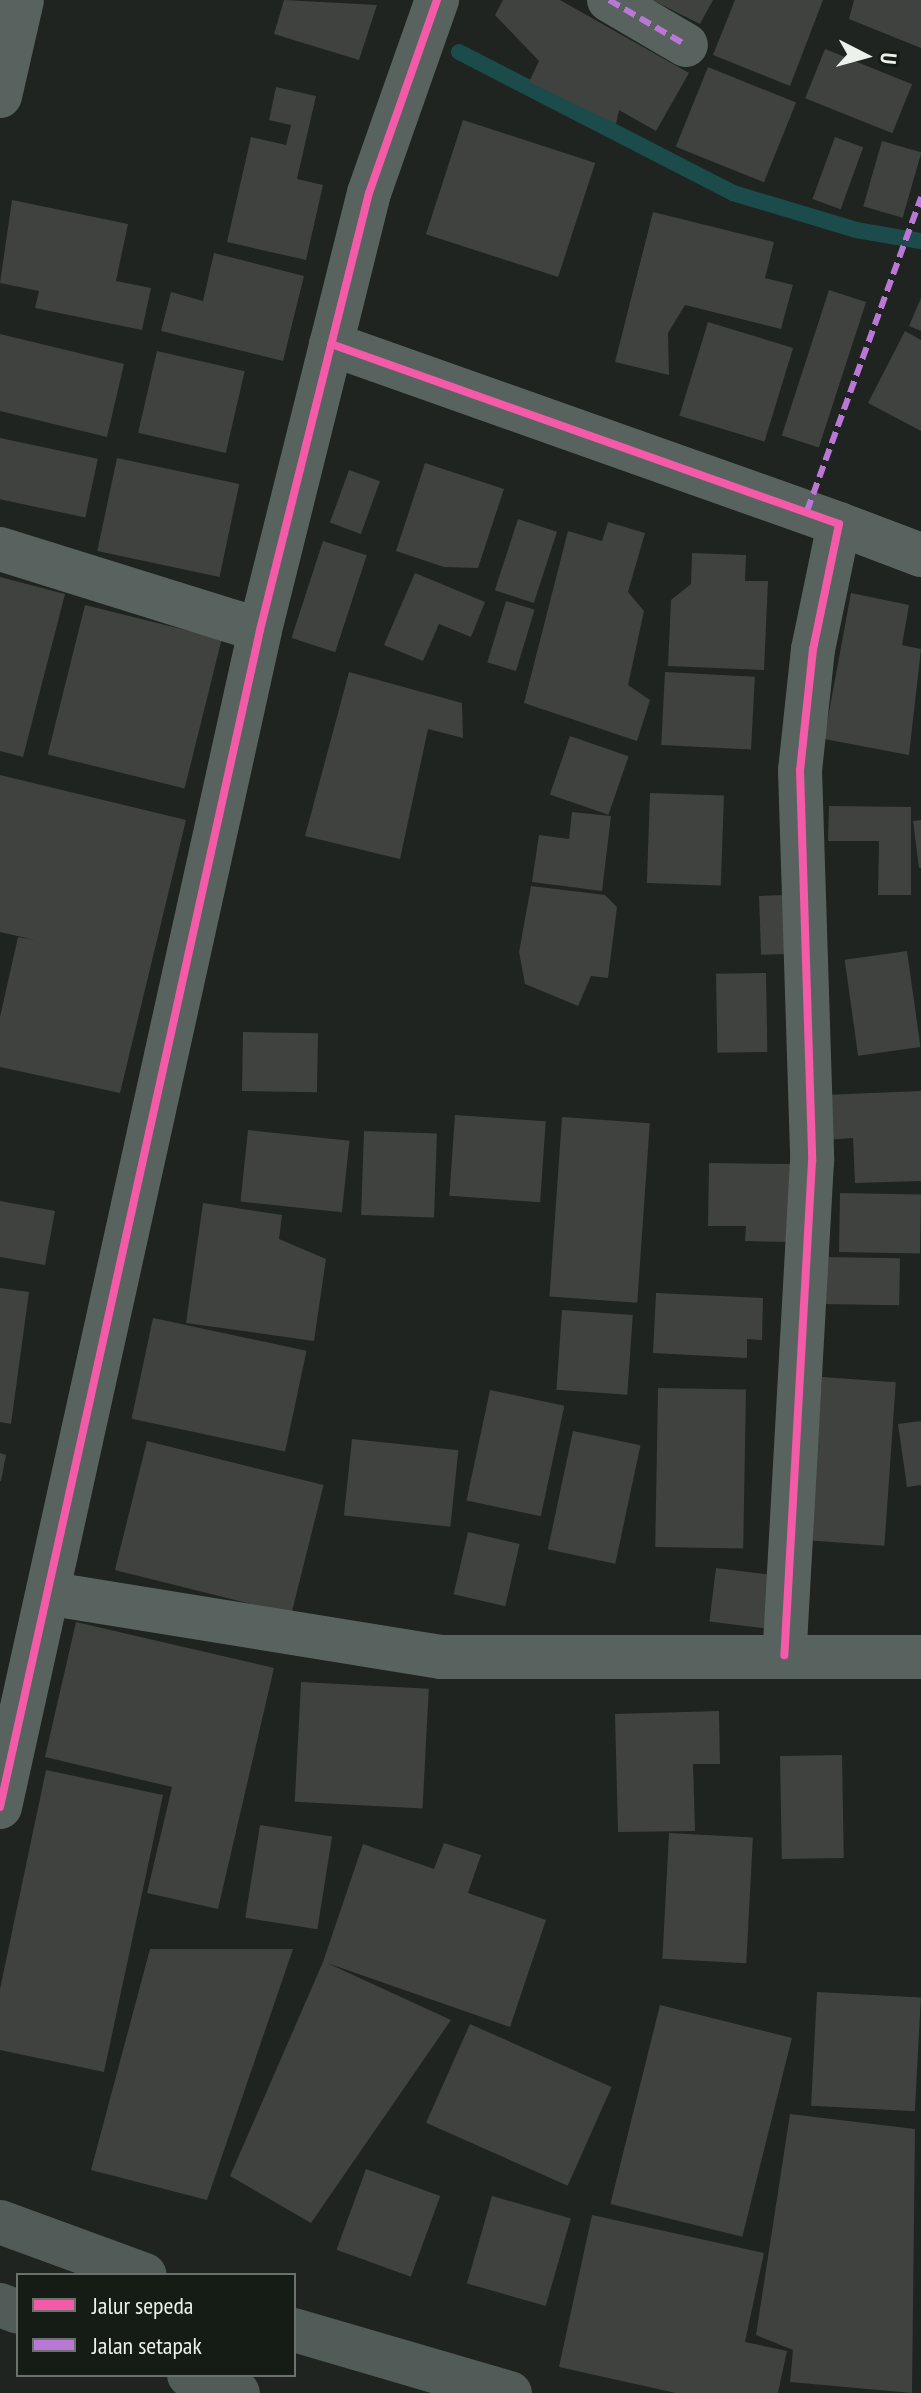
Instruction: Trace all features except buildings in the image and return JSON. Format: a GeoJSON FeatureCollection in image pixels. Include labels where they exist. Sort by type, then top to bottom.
{"type":"FeatureCollection","features":[{"type":"Feature","properties":{"kind":"main road"},"geometry":{"type":"LineString","coordinates":[[0,2222],[140,2273]]}},
{"type":"Feature","properties":{"kind":"main road"},"geometry":{"type":"LineString","coordinates":[[296,2331],[510,2393]]}},
{"type":"Feature","properties":{"kind":"main road"},"geometry":{"type":"LineString","coordinates":[[194,2377],[238,2393]]}},
{"type":"Feature","properties":{"kind":"street"},"geometry":{"type":"LineString","coordinates":[[0,96],[22,0]]}},
{"type":"Feature","properties":{"kind":"street"},"geometry":{"type":"LineString","coordinates":[[0,1807],[52,1594],[260,630],[369,193],[437,0]]}},
{"type":"Feature","properties":{"kind":"street"},"geometry":{"type":"LineString","coordinates":[[609,0],[686,45]]}},
{"type":"Feature","properties":{"kind":"street"},"geometry":{"type":"LineString","coordinates":[[331,344],[921,555]]}},
{"type":"Feature","properties":{"kind":"street"},"geometry":{"type":"LineString","coordinates":[[784,1655],[812,1161],[800,770],[813,649],[839,524]]}},
{"type":"Feature","properties":{"kind":"street"},"geometry":{"type":"LineString","coordinates":[[0,549],[260,630]]}},
{"type":"Feature","properties":{"kind":"street"},"geometry":{"type":"LineString","coordinates":[[52,1594],[441,1657],[921,1657]]}},
{"type":"Feature","properties":{"kind":"waterway"},"geometry":{"type":"LineString","coordinates":[[459,52],[733,193],[856,230],[921,241]]}},
{"type":"Feature","properties":{"kind":"marked path"},"geometry":{"type":"LineString","coordinates":[[609,0],[686,45]]}},
{"type":"Feature","properties":{"kind":"marked path"},"geometry":{"type":"LineString","coordinates":[[807,511],[921,197]]}},
{"type":"Feature","properties":{"kind":"cycle path"},"geometry":{"type":"LineString","coordinates":[[0,1807],[260,630],[369,193],[437,0]]}},
{"type":"Feature","properties":{"kind":"cycle path"},"geometry":{"type":"LineString","coordinates":[[331,344],[839,524],[813,649],[800,770],[812,1161],[784,1655]]}}]}
